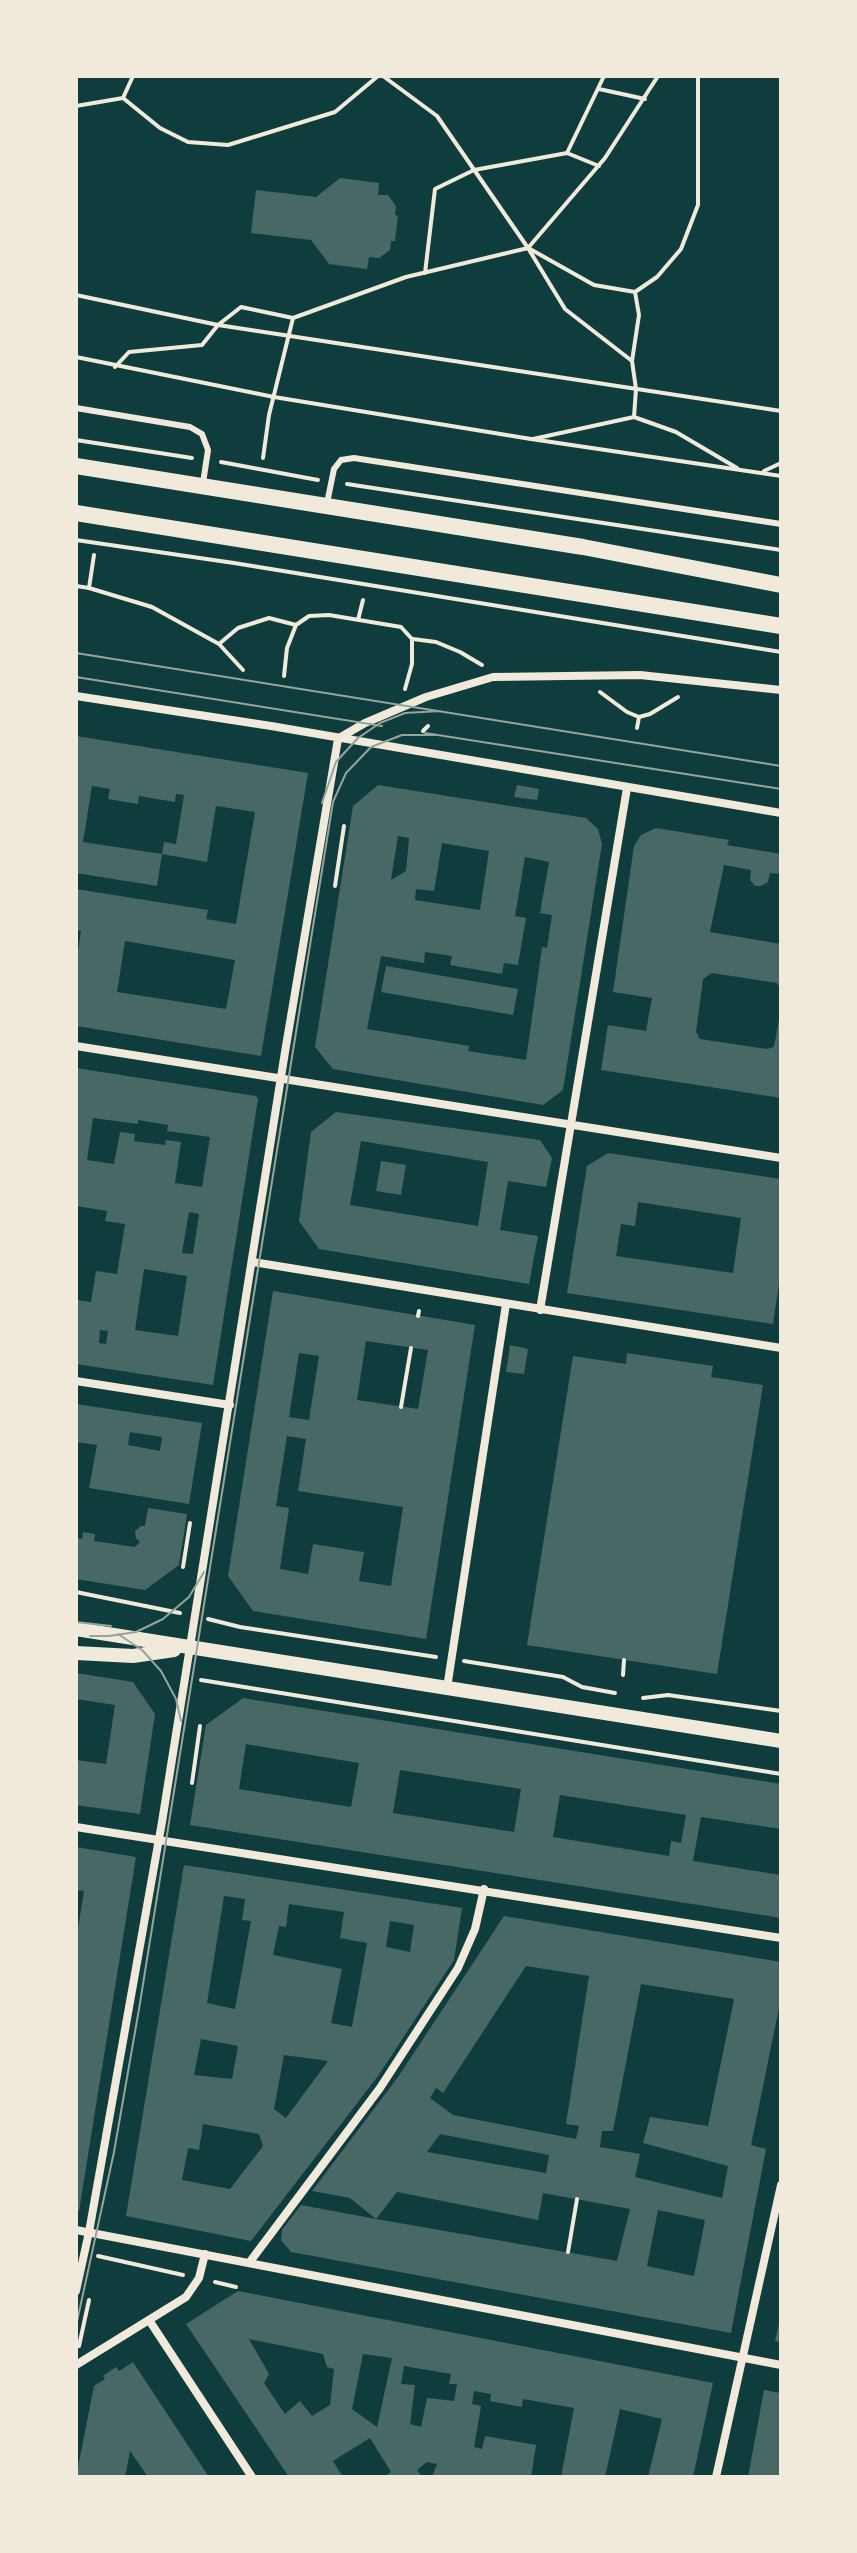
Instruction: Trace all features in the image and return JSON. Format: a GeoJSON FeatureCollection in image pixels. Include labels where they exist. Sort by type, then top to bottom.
{"type":"FeatureCollection","features":[{"type":"Feature","properties":{"kind":"main road"},"geometry":{"type":"LineString","coordinates":[[76,466],[583,547],[781,585]]}},
{"type":"Feature","properties":{"kind":"main road"},"geometry":{"type":"LineString","coordinates":[[76,513],[781,626]]}},
{"type":"Feature","properties":{"kind":"street"},"geometry":{"type":"LineString","coordinates":[[76,2291],[159,1841],[338,739],[365,723],[426,697],[493,677],[640,675],[781,690]]}},
{"type":"Feature","properties":{"kind":"street"},"geometry":{"type":"LineString","coordinates":[[76,696],[781,813]]}},
{"type":"Feature","properties":{"kind":"street"},"geometry":{"type":"LineString","coordinates":[[540,1310],[627,788]]}},
{"type":"Feature","properties":{"kind":"street"},"geometry":{"type":"LineString","coordinates":[[76,1046],[781,1158]]}},
{"type":"Feature","properties":{"kind":"street"},"geometry":{"type":"LineString","coordinates":[[253,1262],[781,1348]]}},
{"type":"Feature","properties":{"kind":"street"},"geometry":{"type":"LineString","coordinates":[[447,1688],[506,1304]]}},
{"type":"Feature","properties":{"kind":"street"},"geometry":{"type":"LineString","coordinates":[[76,1381],[230,1405]]}},
{"type":"Feature","properties":{"kind":"street"},"geometry":{"type":"LineString","coordinates":[[76,1629],[781,1741]]}},
{"type":"Feature","properties":{"kind":"street"},"geometry":{"type":"LineString","coordinates":[[76,1653],[133,1656],[190,1647]]}},
{"type":"Feature","properties":{"kind":"street"},"geometry":{"type":"LineString","coordinates":[[76,1827],[781,1938]]}},
{"type":"Feature","properties":{"kind":"street"},"geometry":{"type":"LineString","coordinates":[[249,2263],[380,2088],[458,1968],[475,1929],[484,1889]]}},
{"type":"Feature","properties":{"kind":"street"},"geometry":{"type":"LineString","coordinates":[[716,2477],[781,2185]]}},
{"type":"Feature","properties":{"kind":"street"},"geometry":{"type":"LineString","coordinates":[[76,2230],[781,2365]]}},
{"type":"Feature","properties":{"kind":"street"},"geometry":{"type":"LineString","coordinates":[[77,2361],[186,2297],[199,2278],[205,2254]]}},
{"type":"Feature","properties":{"kind":"street"},"geometry":{"type":"LineString","coordinates":[[149,2320],[252,2477]]}},
{"type":"Feature","properties":{"kind":"lane"},"geometry":{"type":"LineString","coordinates":[[76,408],[190,427],[202,434],[208,450],[202,486]]}},
{"type":"Feature","properties":{"kind":"lane"},"geometry":{"type":"LineString","coordinates":[[326,506],[334,469],[341,460],[354,458],[781,524]]}},
{"type":"Feature","properties":{"kind":"path"},"geometry":{"type":"LineString","coordinates":[[123,98],[133,76]]}},
{"type":"Feature","properties":{"kind":"path"},"geometry":{"type":"LineString","coordinates":[[76,106],[123,98],[160,128],[188,142],[228,145],[335,112],[380,76],[437,116],[528,248],[565,309],[632,361]]}},
{"type":"Feature","properties":{"kind":"path"},"geometry":{"type":"LineString","coordinates":[[567,153],[604,76]]}},
{"type":"Feature","properties":{"kind":"path"},"geometry":{"type":"LineString","coordinates":[[115,367],[129,352],[202,345],[218,325],[241,307],[293,318],[425,273],[528,248],[599,166],[658,76]]}},
{"type":"Feature","properties":{"kind":"path"},"geometry":{"type":"LineString","coordinates":[[528,248],[594,285],[635,292],[657,277],[681,249],[698,205],[698,76]]}},
{"type":"Feature","properties":{"kind":"path"},"geometry":{"type":"LineString","coordinates":[[599,89],[645,99]]}},
{"type":"Feature","properties":{"kind":"path"},"geometry":{"type":"LineString","coordinates":[[425,273],[435,189],[474,170],[567,153],[599,166]]}},
{"type":"Feature","properties":{"kind":"path"},"geometry":{"type":"LineString","coordinates":[[634,417],[636,389],[632,361],[642,315],[635,292]]}},
{"type":"Feature","properties":{"kind":"path"},"geometry":{"type":"LineString","coordinates":[[76,295],[218,325],[781,411]]}},
{"type":"Feature","properties":{"kind":"path"},"geometry":{"type":"LineString","coordinates":[[263,458],[293,318]]}},
{"type":"Feature","properties":{"kind":"path"},"geometry":{"type":"LineString","coordinates":[[76,357],[274,397],[781,476]]}},
{"type":"Feature","properties":{"kind":"path"},"geometry":{"type":"LineString","coordinates":[[531,439],[634,417],[676,432],[739,469]]}},
{"type":"Feature","properties":{"kind":"path"},"geometry":{"type":"LineString","coordinates":[[76,440],[781,550]]}},
{"type":"Feature","properties":{"kind":"path"},"geometry":{"type":"LineString","coordinates":[[762,473],[781,463]]}},
{"type":"Feature","properties":{"kind":"path"},"geometry":{"type":"LineString","coordinates":[[249,468],[258,496]]}},
{"type":"Feature","properties":{"kind":"path"},"geometry":{"type":"LineString","coordinates":[[258,496],[276,472]]}},
{"type":"Feature","properties":{"kind":"path"},"geometry":{"type":"LineString","coordinates":[[76,540],[781,652]]}},
{"type":"Feature","properties":{"kind":"path"},"geometry":{"type":"LineString","coordinates":[[234,563],[251,540]]}},
{"type":"Feature","properties":{"kind":"path"},"geometry":{"type":"LineString","coordinates":[[251,540],[260,567]]}},
{"type":"Feature","properties":{"kind":"path"},"geometry":{"type":"LineString","coordinates":[[89,588],[94,555]]}},
{"type":"Feature","properties":{"kind":"path"},"geometry":{"type":"LineString","coordinates":[[76,586],[152,607],[219,644],[243,670]]}},
{"type":"Feature","properties":{"kind":"path"},"geometry":{"type":"LineString","coordinates":[[358,620],[363,600]]}},
{"type":"Feature","properties":{"kind":"path"},"geometry":{"type":"LineString","coordinates":[[284,676],[287,648],[296,625],[309,616],[329,615],[401,627],[412,639],[436,642],[484,667]]}},
{"type":"Feature","properties":{"kind":"path"},"geometry":{"type":"LineString","coordinates":[[219,644],[238,628],[269,618],[296,625]]}},
{"type":"Feature","properties":{"kind":"path"},"geometry":{"type":"LineString","coordinates":[[403,693],[412,664],[412,639]]}},
{"type":"Feature","properties":{"kind":"path"},"geometry":{"type":"LineString","coordinates":[[600,692],[639,717],[678,697]]}},
{"type":"Feature","properties":{"kind":"path"},"geometry":{"type":"LineString","coordinates":[[637,728],[639,717]]}},
{"type":"Feature","properties":{"kind":"path"},"geometry":{"type":"LineString","coordinates":[[423,731],[428,726]]}},
{"type":"Feature","properties":{"kind":"path"},"geometry":{"type":"LineString","coordinates":[[335,886],[344,826]]}},
{"type":"Feature","properties":{"kind":"path"},"geometry":{"type":"LineString","coordinates":[[401,1407],[411,1348]]}},
{"type":"Feature","properties":{"kind":"path"},"geometry":{"type":"LineString","coordinates":[[183,1567],[190,1523]]}},
{"type":"Feature","properties":{"kind":"path"},"geometry":{"type":"LineString","coordinates":[[76,1592],[138,1604]]}},
{"type":"Feature","properties":{"kind":"path"},"geometry":{"type":"LineString","coordinates":[[227,1623],[437,1657]]}},
{"type":"Feature","properties":{"kind":"path"},"geometry":{"type":"LineString","coordinates":[[455,1660],[563,1677],[582,1687],[620,1694]]}},
{"type":"Feature","properties":{"kind":"path"},"geometry":{"type":"LineString","coordinates":[[623,1675],[624,1660]]}},
{"type":"Feature","properties":{"kind":"path"},"geometry":{"type":"LineString","coordinates":[[211,1682],[781,1774]]}},
{"type":"Feature","properties":{"kind":"path"},"geometry":{"type":"LineString","coordinates":[[633,1696],[668,1695],[781,1711]]}},
{"type":"Feature","properties":{"kind":"path"},"geometry":{"type":"LineString","coordinates":[[192,1783],[200,1726]]}},
{"type":"Feature","properties":{"kind":"path"},"geometry":{"type":"LineString","coordinates":[[568,2252],[577,2199]]}},
{"type":"Feature","properties":{"kind":"path"},"geometry":{"type":"LineString","coordinates":[[95,2270],[98,2255],[236,2287]]}},
{"type":"Feature","properties":{"kind":"path"},"geometry":{"type":"LineString","coordinates":[[77,2361],[89,2298]]}},
{"type":"Feature","properties":{"kind":"building"},"geometry":{"type":"Polygon","coordinates":[[[340,178],[379,183],[378,195],[388,195],[396,206],[395,241],[391,241],[390,250],[379,258],[369,257],[367,269],[329,264],[311,240],[251,233],[256,190],[316,197],[340,178]]]}},
{"type":"Feature","properties":{"kind":"building"},"geometry":{"type":"Polygon","coordinates":[[[76,736],[308,773],[261,1056],[76,1026],[76,964],[81,931],[76,930],[76,889],[208,910],[206,919],[236,924],[255,812],[216,806],[207,862],[162,854],[157,886],[76,873],[76,736]],[[92,786],[83,842],[162,854],[164,842],[176,844],[184,795],[176,794],[175,802],[139,796],[138,804],[108,799],[110,789],[92,786]],[[125,941],[117,992],[226,1009],[235,960],[125,941]]]}},
{"type":"Feature","properties":{"kind":"building"},"geometry":{"type":"Polygon","coordinates":[[[378,785],[586,818],[598,829],[602,844],[563,1090],[543,1105],[333,1069],[315,1047],[353,806],[378,785]],[[398,836],[391,880],[406,871],[409,838],[398,836]],[[442,843],[434,891],[416,889],[415,900],[480,910],[489,851],[442,843]],[[525,857],[515,916],[526,918],[518,965],[504,963],[502,974],[450,965],[452,956],[425,952],[424,963],[381,956],[367,1029],[469,1046],[468,1051],[526,1060],[542,947],[547,948],[552,915],[540,913],[549,862],[525,857]]]}},
{"type":"Feature","properties":{"kind":"building"},"geometry":{"type":"Polygon","coordinates":[[[517,785],[539,789],[537,800],[514,797],[517,785]]]}},
{"type":"Feature","properties":{"kind":"building"},"geometry":{"type":"Polygon","coordinates":[[[656,828],[729,840],[727,845],[781,854],[781,874],[770,873],[768,882],[761,886],[755,886],[750,880],[751,870],[724,865],[710,932],[781,944],[781,990],[777,983],[712,973],[703,979],[696,1032],[700,1039],[767,1049],[774,1047],[781,1008],[781,1098],[601,1070],[608,1025],[646,1031],[652,998],[613,992],[634,846],[641,835],[656,828]]]}},
{"type":"Feature","properties":{"kind":"building"},"geometry":{"type":"Polygon","coordinates":[[[386,966],[518,989],[513,1015],[381,992],[386,966]]]}},
{"type":"Feature","properties":{"kind":"building"},"geometry":{"type":"Polygon","coordinates":[[[76,1068],[256,1096],[258,1099],[213,1385],[76,1364],[76,1300],[91,1302],[96,1271],[117,1274],[125,1224],[105,1221],[107,1211],[76,1206],[76,1068]],[[93,1118],[87,1160],[114,1164],[120,1132],[135,1134],[134,1141],[165,1145],[166,1140],[181,1142],[175,1183],[202,1187],[210,1137],[167,1131],[168,1125],[138,1120],[138,1124],[93,1118]],[[189,1212],[182,1253],[193,1254],[199,1214],[189,1212]],[[144,1269],[135,1330],[178,1336],[187,1276],[144,1269]],[[100,1330],[99,1343],[106,1344],[108,1331],[100,1330]]]}},
{"type":"Feature","properties":{"kind":"building"},"geometry":{"type":"Polygon","coordinates":[[[336,1112],[540,1140],[552,1158],[546,1187],[508,1181],[500,1230],[538,1236],[529,1284],[319,1249],[299,1221],[311,1132],[336,1112]],[[361,1141],[350,1205],[478,1226],[488,1162],[361,1141]]]}},
{"type":"Feature","properties":{"kind":"building"},"geometry":{"type":"Polygon","coordinates":[[[608,1153],[781,1179],[781,1270],[773,1324],[567,1293],[587,1166],[608,1153]],[[638,1202],[635,1226],[621,1224],[616,1256],[733,1273],[741,1218],[638,1202]]]}},
{"type":"Feature","properties":{"kind":"building"},"geometry":{"type":"Polygon","coordinates":[[[381,1161],[406,1165],[401,1195],[376,1191],[381,1161]]]}},
{"type":"Feature","properties":{"kind":"building"},"geometry":{"type":"Polygon","coordinates":[[[273,1291],[475,1325],[426,1639],[253,1611],[228,1576],[273,1291]],[[366,1341],[357,1400],[418,1409],[428,1350],[366,1341]],[[299,1353],[289,1417],[309,1420],[319,1356],[299,1353]],[[287,1436],[276,1506],[289,1508],[280,1569],[308,1574],[313,1544],[364,1552],[359,1581],[391,1586],[403,1507],[298,1491],[306,1439],[287,1436]]]}},
{"type":"Feature","properties":{"kind":"building"},"geometry":{"type":"Polygon","coordinates":[[[510,1345],[528,1349],[524,1374],[506,1372],[510,1345]]]}},
{"type":"Feature","properties":{"kind":"building"},"geometry":{"type":"Polygon","coordinates":[[[627,1353],[713,1366],[711,1377],[763,1385],[717,1674],[527,1645],[573,1356],[626,1364],[627,1353]]]}},
{"type":"Feature","properties":{"kind":"building"},"geometry":{"type":"Polygon","coordinates":[[[76,1404],[202,1423],[189,1504],[89,1488],[97,1445],[76,1442],[76,1404]],[[130,1432],[128,1445],[160,1451],[162,1437],[130,1432]]]}},
{"type":"Feature","properties":{"kind":"building"},"geometry":{"type":"Polygon","coordinates":[[[148,1508],[187,1514],[179,1565],[145,1590],[76,1579],[76,1538],[82,1539],[83,1532],[95,1534],[94,1541],[135,1547],[140,1542],[135,1531],[145,1526],[148,1508]]]}},
{"type":"Feature","properties":{"kind":"building"},"geometry":{"type":"Polygon","coordinates":[[[76,1673],[133,1682],[155,1714],[140,1814],[76,1805],[76,1760],[106,1764],[115,1705],[76,1699],[76,1673]]]}},
{"type":"Feature","properties":{"kind":"building"},"geometry":{"type":"Polygon","coordinates":[[[243,1698],[781,1784],[781,1829],[701,1817],[693,1861],[781,1875],[781,1918],[190,1825],[206,1725],[243,1698]],[[246,1744],[239,1789],[351,1807],[359,1763],[246,1744]],[[400,1770],[393,1813],[514,1832],[521,1789],[400,1770]],[[560,1795],[553,1837],[669,1856],[671,1841],[681,1843],[686,1815],[560,1795]]]}},
{"type":"Feature","properties":{"kind":"building"},"geometry":{"type":"Polygon","coordinates":[[[76,1847],[136,1857],[79,2211],[76,2210],[76,1941],[84,1891],[76,1890],[76,1847]]]}},
{"type":"Feature","properties":{"kind":"building"},"geometry":{"type":"Polygon","coordinates":[[[184,1865],[462,1908],[454,1960],[378,2076],[251,2241],[126,2216],[184,1865]],[[224,1896],[207,2003],[235,2009],[251,1921],[242,1920],[245,1899],[224,1896]],[[289,1904],[286,1927],[279,1926],[273,1955],[342,1969],[331,2023],[352,2027],[367,1943],[340,1938],[344,1912],[289,1904]],[[390,1921],[386,1947],[410,1952],[414,1925],[390,1921]],[[201,2039],[194,2075],[232,2079],[238,2046],[201,2039]],[[284,2055],[274,2109],[286,2118],[328,2061],[284,2055]],[[203,2124],[199,2150],[188,2148],[182,2180],[230,2189],[263,2146],[259,2134],[203,2124]]]}},
{"type":"Feature","properties":{"kind":"building"},"geometry":{"type":"Polygon","coordinates":[[[504,1916],[781,1962],[781,1998],[751,2145],[766,2149],[731,2333],[291,2252],[281,2240],[282,2230],[301,2205],[376,2219],[350,2198],[312,2191],[398,2077],[504,1916]],[[526,1966],[443,2093],[436,2088],[430,2098],[453,2115],[576,2139],[579,2126],[566,2124],[589,1976],[526,1966]],[[641,1984],[613,2131],[602,2131],[600,2147],[640,2154],[635,2177],[722,2198],[728,2166],[643,2143],[650,2117],[708,2126],[734,1999],[641,1984]],[[440,2134],[427,2152],[546,2173],[549,2155],[440,2134]],[[397,2192],[376,2219],[617,2261],[630,2209],[543,2193],[538,2220],[397,2192]],[[658,2210],[647,2266],[694,2276],[705,2220],[658,2210]]]}},
{"type":"Feature","properties":{"kind":"building"},"geometry":{"type":"Polygon","coordinates":[[[238,2291],[713,2383],[693,2477],[648,2477],[662,2419],[620,2409],[605,2477],[561,2477],[574,2408],[523,2399],[522,2407],[490,2401],[491,2394],[474,2391],[472,2404],[481,2406],[474,2447],[482,2449],[485,2436],[536,2445],[531,2477],[432,2477],[437,2464],[427,2462],[417,2470],[422,2477],[383,2477],[391,2472],[370,2438],[333,2461],[343,2477],[289,2477],[186,2324],[238,2291]],[[249,2339],[269,2374],[264,2383],[285,2414],[300,2401],[312,2416],[330,2405],[334,2369],[327,2367],[323,2354],[249,2339]],[[363,2354],[352,2409],[377,2427],[392,2358],[363,2354]],[[404,2366],[401,2384],[415,2385],[410,2424],[421,2427],[427,2398],[454,2401],[457,2384],[449,2384],[451,2374],[404,2366]]]}},
{"type":"Feature","properties":{"kind":"building"},"geometry":{"type":"Polygon","coordinates":[[[781,2319],[781,2342],[775,2341],[781,2319]]]}},
{"type":"Feature","properties":{"kind":"building"},"geometry":{"type":"Polygon","coordinates":[[[133,2362],[209,2477],[148,2477],[130,2451],[125,2477],[76,2477],[94,2386],[116,2367],[119,2371],[133,2362]]]}},
{"type":"Feature","properties":{"kind":"building"},"geometry":{"type":"Polygon","coordinates":[[[764,2390],[781,2393],[781,2477],[748,2477],[764,2390]]]}},
{"type":"Feature","properties":{"kind":"tram line"},"geometry":{"type":"LineString","coordinates":[[76,653],[781,766]]}},
{"type":"Feature","properties":{"kind":"tram line"},"geometry":{"type":"LineString","coordinates":[[76,677],[382,726]]}},
{"type":"Feature","properties":{"kind":"tram line"},"geometry":{"type":"LineString","coordinates":[[322,803],[336,762],[358,738],[380,723],[405,713],[440,711]]}},
{"type":"Feature","properties":{"kind":"tram line"},"geometry":{"type":"LineString","coordinates":[[425,733],[781,789]]}},
{"type":"Feature","properties":{"kind":"tram line"},"geometry":{"type":"LineString","coordinates":[[76,2326],[114,2152],[139,2009],[333,802],[346,773],[371,747],[402,735],[436,735]]}},
{"type":"Feature","properties":{"kind":"tram line"},"geometry":{"type":"LineString","coordinates":[[90,1636],[136,1632],[163,1619],[189,1597],[204,1572]]}},
{"type":"Feature","properties":{"kind":"tram line"},"geometry":{"type":"LineString","coordinates":[[76,1622],[111,1626]]}},
{"type":"Feature","properties":{"kind":"tram line"},"geometry":{"type":"LineString","coordinates":[[118,1634],[142,1650],[161,1671],[176,1699],[181,1721]]}}]}
